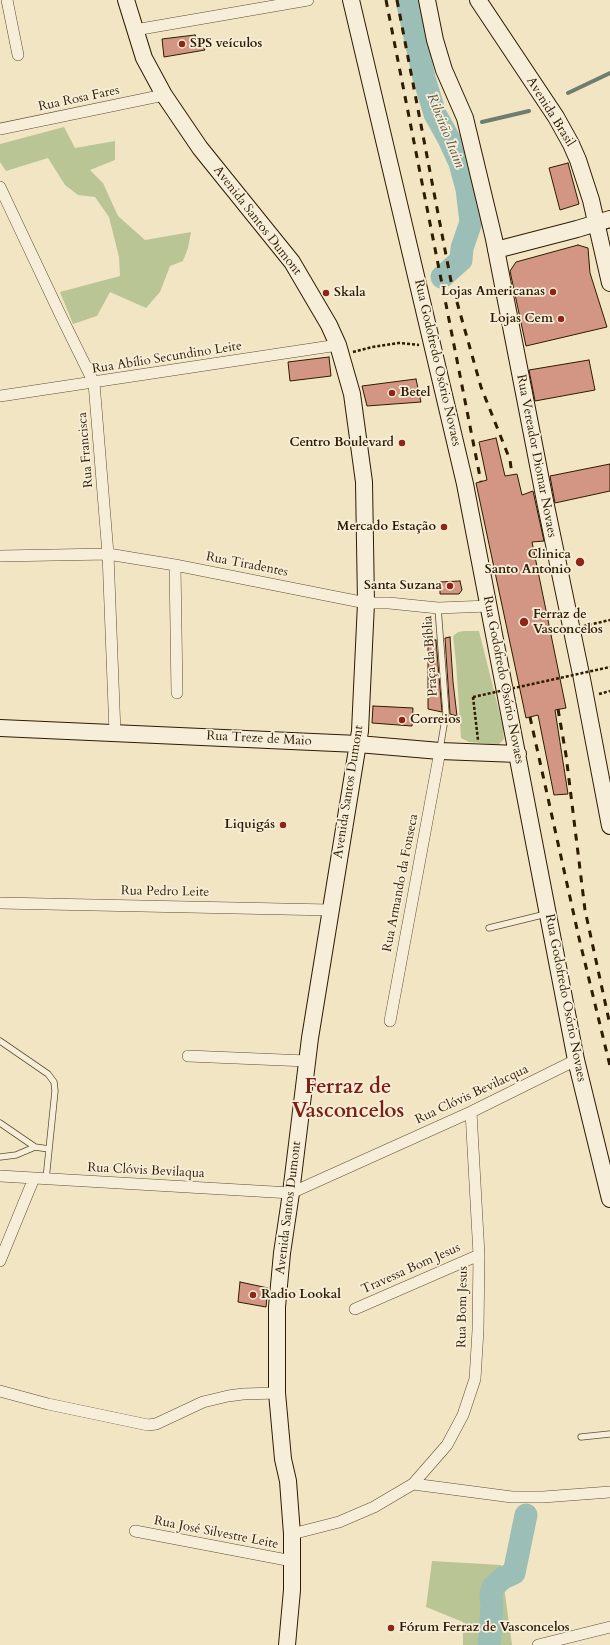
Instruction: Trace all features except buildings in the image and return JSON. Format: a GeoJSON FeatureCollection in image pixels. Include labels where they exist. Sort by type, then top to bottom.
{"type":"FeatureCollection","features":[{"type":"Feature","properties":{"kind":"main road","name":"Avenida Santos Dumont"},"geometry":{"type":"LineString","coordinates":[[126,0],[144,58],[164,96],[200,148],[292,262],[340,351],[352,394],[364,482],[366,603],[360,730],[306,1062],[291,1193],[282,1253],[277,1307],[277,1393],[283,1459],[288,1481],[292,1534],[292,1590],[287,1645]]}},
{"type":"Feature","properties":{"kind":"main road","name":"Rua Godofredo Osório Novaes"},"geometry":{"type":"LineString","coordinates":[[351,0],[466,484],[576,1060],[610,1199]]}},
{"type":"Feature","properties":{"kind":"main road","name":"Rua Vereador Diomar Novaes"},"geometry":{"type":"LineString","coordinates":[[427,0],[435,40],[444,70],[465,118],[496,250],[610,826]]}},
{"type":"Feature","properties":{"kind":"main road","name":"Avenida Brasil"},"geometry":{"type":"LineString","coordinates":[[478,0],[564,130],[578,160],[603,221],[602,244],[610,283]]}},
{"type":"Feature","properties":{"kind":"main road"},"geometry":{"type":"LineString","coordinates":[[496,250],[603,221]]}},
{"type":"Feature","properties":{"kind":"main road"},"geometry":{"type":"LineString","coordinates":[[577,229],[588,234],[602,244]]}},
{"type":"Feature","properties":{"kind":"main road","name":"Rua Treze de Maio"},"geometry":{"type":"LineString","coordinates":[[0,728],[358,744],[440,751],[518,754]]}},
{"type":"Feature","properties":{"kind":"street"},"geometry":{"type":"LineString","coordinates":[[7,0],[18,56]]}},
{"type":"Feature","properties":{"kind":"street"},"geometry":{"type":"LineString","coordinates":[[135,30],[308,0]]}},
{"type":"Feature","properties":{"kind":"street","name":"Rua Rosa Fares"},"geometry":{"type":"LineString","coordinates":[[0,129],[164,96]]}},
{"type":"Feature","properties":{"kind":"street","name":"Rua Francisca"},"geometry":{"type":"LineString","coordinates":[[0,187],[94,383],[108,554],[115,733]]}},
{"type":"Feature","properties":{"kind":"street","name":"Rua Abílio Secundino Leite"},"geometry":{"type":"LineString","coordinates":[[0,396],[340,351]]}},
{"type":"Feature","properties":{"kind":"street","name":"Rua Tiradentes"},"geometry":{"type":"LineString","coordinates":[[0,556],[108,554],[175,565],[366,603],[389,603],[438,608],[489,606]]}},
{"type":"Feature","properties":{"kind":"street"},"geometry":{"type":"LineString","coordinates":[[175,565],[177,693]]}},
{"type":"Feature","properties":{"kind":"street","name":"Rua Armando da Fonseca"},"geometry":{"type":"LineString","coordinates":[[390,1020],[440,751]]}},
{"type":"Feature","properties":{"kind":"street","name":"Rua Pedro Leite"},"geometry":{"type":"LineString","coordinates":[[0,903],[330,910]]}},
{"type":"Feature","properties":{"kind":"street"},"geometry":{"type":"LineString","coordinates":[[188,1056],[306,1062]]}},
{"type":"Feature","properties":{"kind":"street","name":"Rua Clóvis Bevilacqua"},"geometry":{"type":"LineString","coordinates":[[291,1193],[471,1112],[576,1060]]}},
{"type":"Feature","properties":{"kind":"street","name":"Rua Bom Jesus"},"geometry":{"type":"LineString","coordinates":[[292,1534],[339,1522],[374,1507],[413,1484],[447,1445],[463,1415],[475,1379],[478,1330],[478,1255],[471,1112]]}},
{"type":"Feature","properties":{"kind":"street","name":"Rua Clóvis Bevilaqua"},"geometry":{"type":"LineString","coordinates":[[0,1176],[291,1193]]}},
{"type":"Feature","properties":{"kind":"street"},"geometry":{"type":"LineString","coordinates":[[0,1261],[40,1178]]}},
{"type":"Feature","properties":{"kind":"street","name":"Travessa Bom Jesus"},"geometry":{"type":"LineString","coordinates":[[355,1310],[478,1255]]}},
{"type":"Feature","properties":{"kind":"street"},"geometry":{"type":"LineString","coordinates":[[0,1392],[48,1404],[148,1425],[156,1424],[203,1402],[243,1394],[277,1393]]}},
{"type":"Feature","properties":{"kind":"street"},"geometry":{"type":"LineString","coordinates":[[413,1484],[512,1497],[543,1497],[610,1492]]}},
{"type":"Feature","properties":{"kind":"street","name":"Rua José Silvestre Leite"},"geometry":{"type":"LineString","coordinates":[[135,1531],[292,1561]]}},
{"type":"Feature","properties":{"kind":"street"},"geometry":{"type":"LineString","coordinates":[[538,1645],[610,1627]]}},
{"type":"Feature","properties":{"kind":"lane","name":"Praça da Bíblia"},"geometry":{"type":"LineString","coordinates":[[438,608],[446,713],[440,751]]}},
{"type":"Feature","properties":{"kind":"lane"},"geometry":{"type":"LineString","coordinates":[[490,928],[548,913]]}},
{"type":"Feature","properties":{"kind":"lane"},"geometry":{"type":"LineString","coordinates":[[0,1041],[48,1074],[54,1082],[55,1091],[49,1149],[40,1178]]}},
{"type":"Feature","properties":{"kind":"lane"},"geometry":{"type":"LineString","coordinates":[[0,1123],[35,1147],[49,1149]]}},
{"type":"Feature","properties":{"kind":"lane"},"geometry":{"type":"LineString","coordinates":[[0,1157],[16,1155],[35,1147]]}},
{"type":"Feature","properties":{"kind":"lane"},"geometry":{"type":"LineString","coordinates":[[581,1437],[610,1434]]}},
{"type":"Feature","properties":{"kind":"path"},"geometry":{"type":"LineString","coordinates":[[340,351],[357,350],[399,343],[433,348]]}},
{"type":"Feature","properties":{"kind":"path"},"geometry":{"type":"LineString","coordinates":[[572,630],[610,620]]}},
{"type":"Feature","properties":{"kind":"path"},"geometry":{"type":"LineString","coordinates":[[478,734],[473,697],[610,667]]}},
{"type":"Feature","properties":{"kind":"green space"},"geometry":{"type":"Polygon","coordinates":[[[64,127],[75,148],[115,141],[115,160],[90,170],[103,183],[118,216],[145,240],[191,232],[188,248],[183,261],[170,266],[160,292],[146,308],[110,292],[97,316],[73,324],[60,292],[120,276],[119,257],[109,217],[95,197],[78,195],[65,185],[48,158],[6,171],[0,162],[0,144],[64,127]]]}},
{"type":"Feature","properties":{"kind":"green space"},"geometry":{"type":"Polygon","coordinates":[[[479,631],[503,727],[504,739],[498,745],[469,742],[461,738],[453,636],[458,632],[479,631]]]}},
{"type":"Feature","properties":{"kind":"green space"},"geometry":{"type":"Polygon","coordinates":[[[432,1561],[501,1565],[512,1645],[463,1645],[463,1622],[426,1607],[432,1561]]]}},
{"type":"Feature","properties":{"kind":"waterway","name":"Ribeirão Itaim"},"geometry":{"type":"LineString","coordinates":[[407,0],[424,78],[435,114],[460,163],[467,189],[471,222],[462,248],[461,260],[442,277]]}},
{"type":"Feature","properties":{"kind":"waterway"},"geometry":{"type":"LineString","coordinates":[[568,93],[610,73]]}},
{"type":"Feature","properties":{"kind":"waterway"},"geometry":{"type":"LineString","coordinates":[[482,122],[529,111]]}},
{"type":"Feature","properties":{"kind":"waterway","name":"Ribeirão Itaim"},"geometry":{"type":"LineString","coordinates":[[489,1645],[492,1607],[491,1594],[493,1587],[503,1578],[514,1573],[526,1515]]}},
{"type":"Feature","properties":{"kind":"railway"},"geometry":{"type":"LineString","coordinates":[[386,0],[481,482]]}},
{"type":"Feature","properties":{"kind":"railway"},"geometry":{"type":"LineString","coordinates":[[397,0],[451,281],[481,387],[510,460],[512,475]]}},
{"type":"Feature","properties":{"kind":"railway"},"geometry":{"type":"LineString","coordinates":[[558,709],[566,755],[585,910],[610,1025]]}},
{"type":"Feature","properties":{"kind":"railway"},"geometry":{"type":"LineString","coordinates":[[530,717],[579,938],[610,1066]]}},
{"type":"Feature","properties":{"kind":"place","name":"SPS veículos"},"geometry":{"type":"Point","coordinates":[182,44]}},
{"type":"Feature","properties":{"kind":"place","name":"Lojas Americanas"},"geometry":{"type":"Point","coordinates":[553,292]}},
{"type":"Feature","properties":{"kind":"place","name":"Skala"},"geometry":{"type":"Point","coordinates":[326,293]}},
{"type":"Feature","properties":{"kind":"place","name":"Lojas Cem"},"geometry":{"type":"Point","coordinates":[561,319]}},
{"type":"Feature","properties":{"kind":"place","name":"Betel"},"geometry":{"type":"Point","coordinates":[392,393]}},
{"type":"Feature","properties":{"kind":"place","name":"Centro Boulevard"},"geometry":{"type":"Point","coordinates":[402,443]}},
{"type":"Feature","properties":{"kind":"place","name":"Mercado Estação"},"geometry":{"type":"Point","coordinates":[444,527]}},
{"type":"Feature","properties":{"kind":"place","name":"Clinica Santo Antonio"},"geometry":{"type":"Point","coordinates":[580,562]}},
{"type":"Feature","properties":{"kind":"place","name":"Santa Suzana"},"geometry":{"type":"Point","coordinates":[450,586]}},
{"type":"Feature","properties":{"kind":"place","name":"Ferraz de Vasconcelos"},"geometry":{"type":"Point","coordinates":[524,622]}},
{"type":"Feature","properties":{"kind":"place","name":"Correios"},"geometry":{"type":"Point","coordinates":[402,720]}},
{"type":"Feature","properties":{"kind":"place","name":"Liquigás"},"geometry":{"type":"Point","coordinates":[283,825]}},
{"type":"Feature","properties":{"kind":"place","name":"Radio Lookal"},"geometry":{"type":"Point","coordinates":[253,1295]}},
{"type":"Feature","properties":{"kind":"place","name":"Fórum Ferraz de Vasconcelos"},"geometry":{"type":"Point","coordinates":[391,1628]}},
{"type":"Feature","properties":{"kind":"district","name":"Ferraz de Vasconcelos"},"geometry":{"type":"Point","coordinates":[348,1100]}}]}
